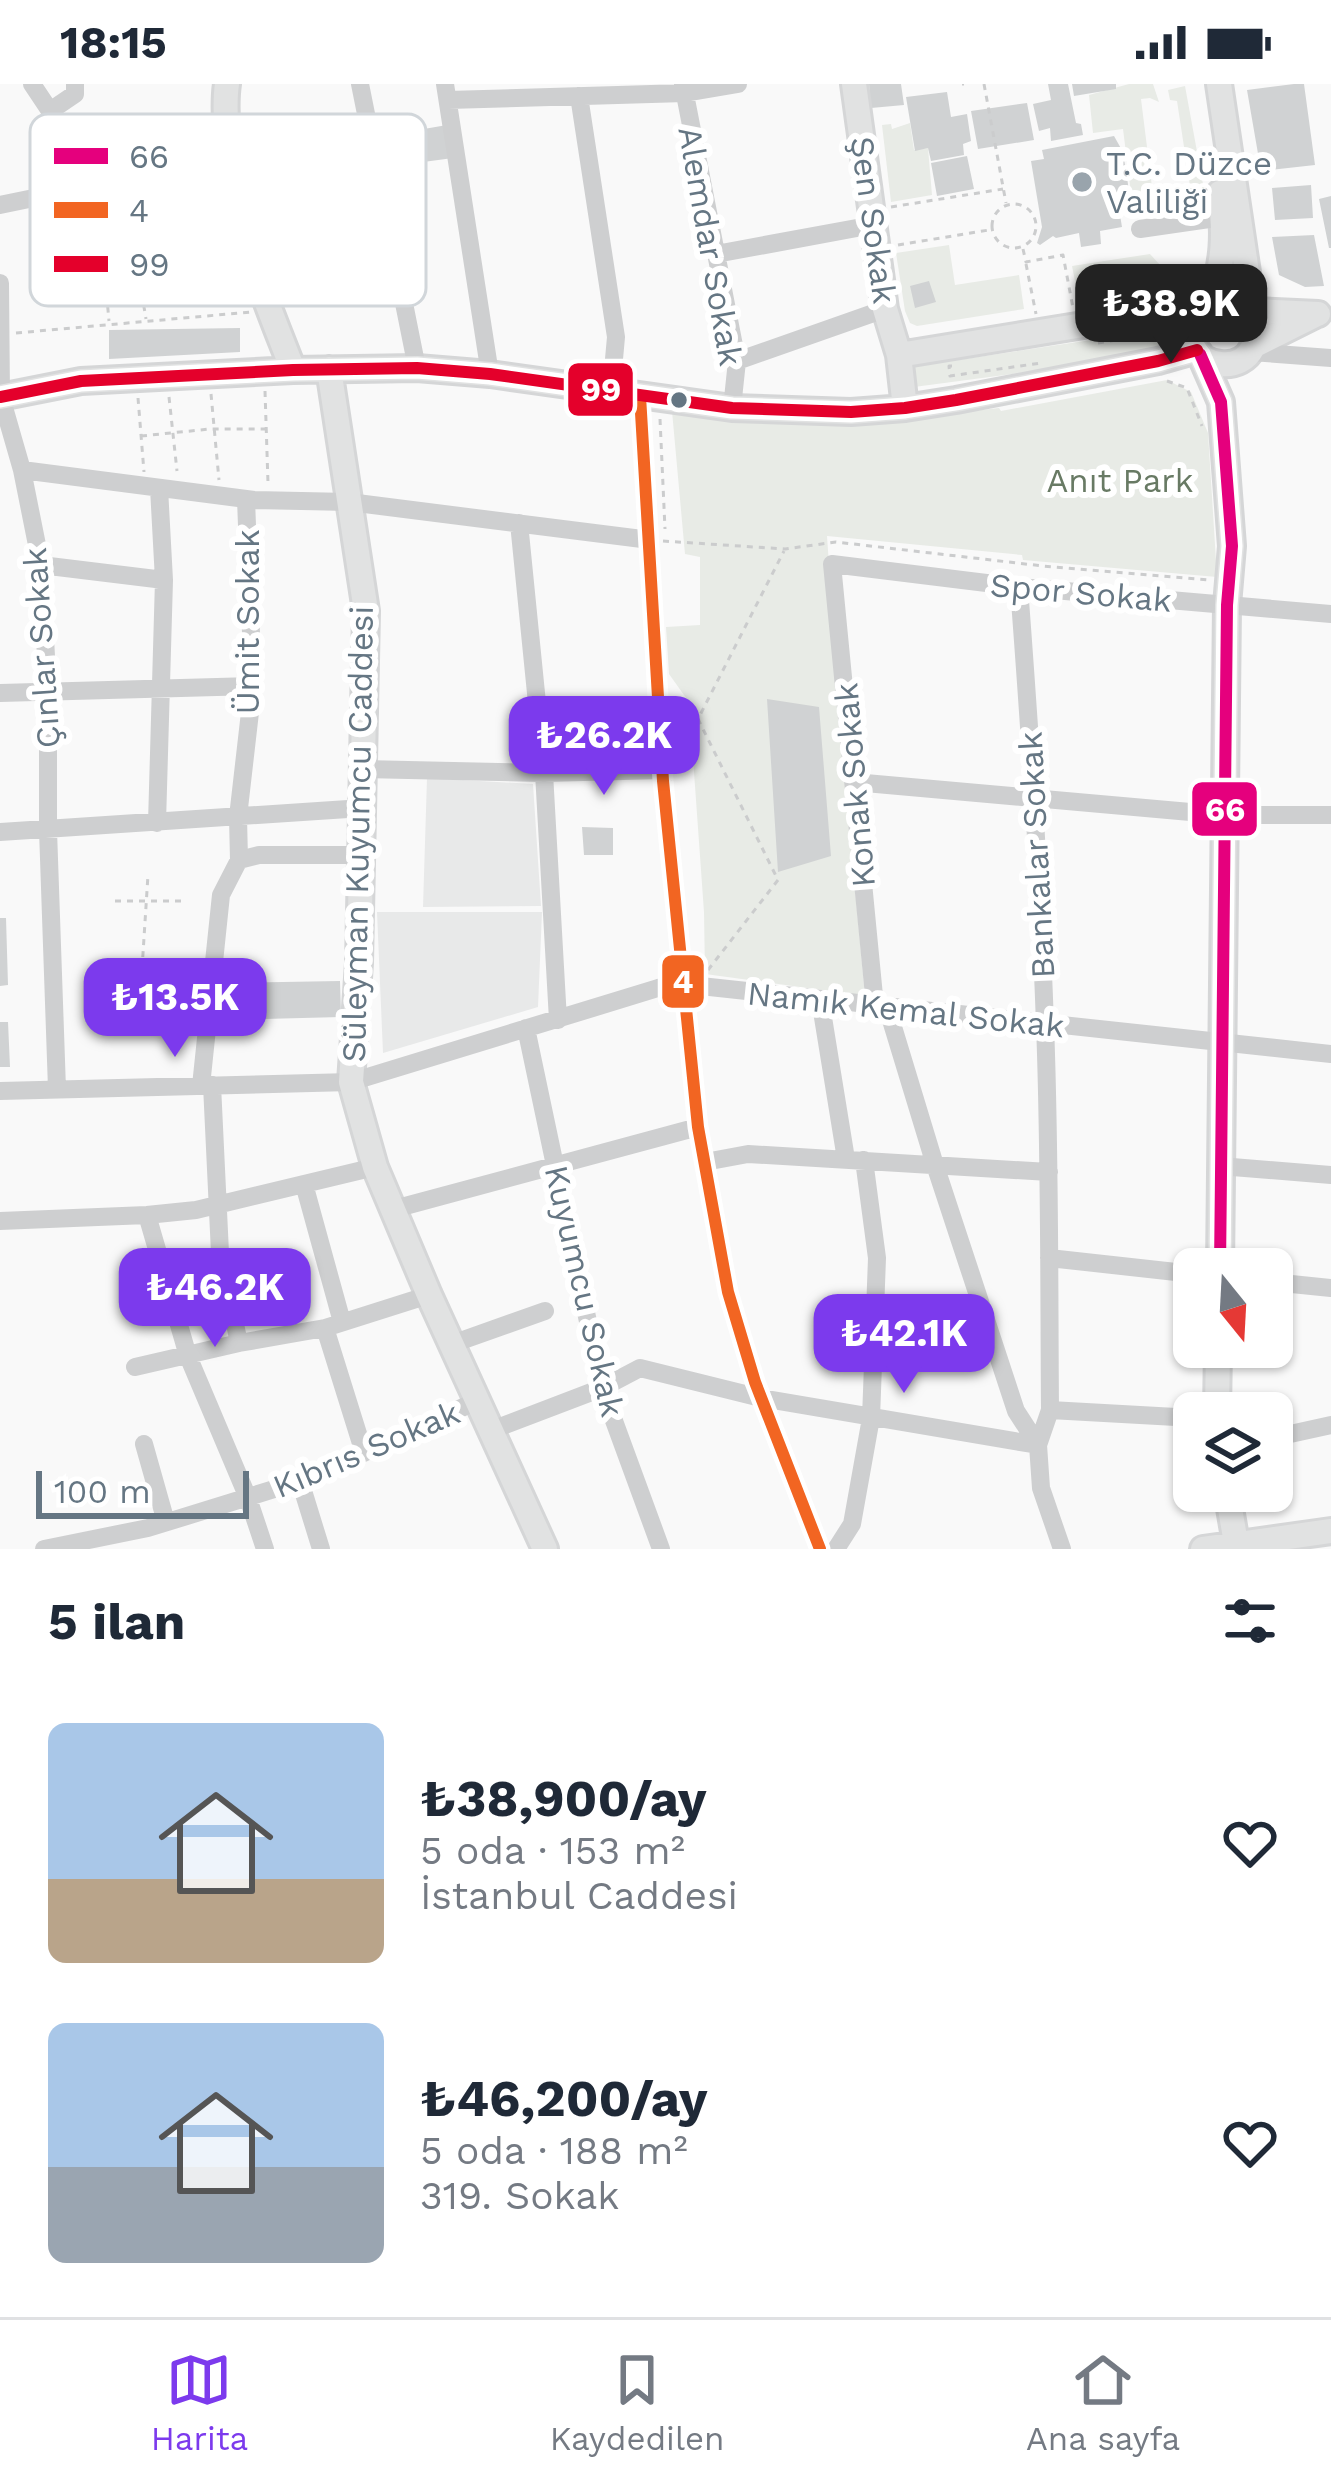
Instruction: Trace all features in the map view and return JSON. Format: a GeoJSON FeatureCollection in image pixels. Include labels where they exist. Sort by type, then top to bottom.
{"type":"FeatureCollection","features":[{"type":"Feature","properties":{"kind":"main road"},"geometry":{"type":"LineString","coordinates":[[226,114],[227,84]]}},
{"type":"Feature","properties":{"kind":"main road","name":"Şen Sokak"},"geometry":{"type":"LineString","coordinates":[[854,84],[885,309],[899,355],[905,408]]}},
{"type":"Feature","properties":{"kind":"main road"},"geometry":{"type":"LineString","coordinates":[[1205,84],[1223,217],[1220,274],[1190,325],[1190,335],[1221,402],[1232,546],[1227,605],[1220,1248]]}},
{"type":"Feature","properties":{"kind":"main road"},"geometry":{"type":"LineString","coordinates":[[1219,84],[1251,309],[1258,322],[1258,334],[1221,402]]}},
{"type":"Feature","properties":{"kind":"main road"},"geometry":{"type":"LineString","coordinates":[[899,355],[1039,334],[1085,336],[1233,297],[1251,309],[1324,312]]}},
{"type":"Feature","properties":{"kind":"main road"},"geometry":{"type":"LineString","coordinates":[[268,306],[293,370]]}},
{"type":"Feature","properties":{"kind":"main road"},"geometry":{"type":"LineString","coordinates":[[1198,352],[1222,364],[1324,312]]}},
{"type":"Feature","properties":{"kind":"main road"},"geometry":{"type":"LineString","coordinates":[[1,397],[81,381],[417,368],[490,374],[650,400],[851,412],[905,408],[1198,352]]}},
{"type":"Feature","properties":{"kind":"main road","name":"Süleyman Kuyumcu Caddesi"},"geometry":{"type":"LineString","coordinates":[[329,369],[366,611],[359,963],[351,1082],[375,1167],[545,1549]]}},
{"type":"Feature","properties":{"kind":"main road"},"geometry":{"type":"LineString","coordinates":[[1230,1512],[1236,1546]]}},
{"type":"Feature","properties":{"kind":"main road"},"geometry":{"type":"LineString","coordinates":[[1203,1549],[1331,1531]]}},
{"type":"Feature","properties":{"kind":"street"},"geometry":{"type":"LineString","coordinates":[[32,84],[52,114]]}},
{"type":"Feature","properties":{"kind":"street"},"geometry":{"type":"LineString","coordinates":[[50,111],[75,94],[75,84]]}},
{"type":"Feature","properties":{"kind":"street"},"geometry":{"type":"LineString","coordinates":[[360,84],[366,114]]}},
{"type":"Feature","properties":{"kind":"street"},"geometry":{"type":"LineString","coordinates":[[490,374],[447,92],[579,96],[738,84]]}},
{"type":"Feature","properties":{"kind":"street","name":"Alemdar Sokak"},"geometry":{"type":"LineString","coordinates":[[684,88],[737,361],[732,408]]}},
{"type":"Feature","properties":{"kind":"street"},"geometry":{"type":"LineString","coordinates":[[579,96],[616,337],[611,392]]}},
{"type":"Feature","properties":{"kind":"street"},"geometry":{"type":"LineString","coordinates":[[0,205],[30,199]]}},
{"type":"Feature","properties":{"kind":"street"},"geometry":{"type":"LineString","coordinates":[[1140,229],[1223,217]]}},
{"type":"Feature","properties":{"kind":"street"},"geometry":{"type":"LineString","coordinates":[[716,254],[874,228]]}},
{"type":"Feature","properties":{"kind":"street","name":"Çınlar Sokak"},"geometry":{"type":"LineString","coordinates":[[0,283],[1,397],[22,470],[40,565],[48,693],[57,1089]]}},
{"type":"Feature","properties":{"kind":"street"},"geometry":{"type":"LineString","coordinates":[[405,306],[417,368]]}},
{"type":"Feature","properties":{"kind":"street"},"geometry":{"type":"LineString","coordinates":[[737,361],[885,309]]}},
{"type":"Feature","properties":{"kind":"street"},"geometry":{"type":"LineString","coordinates":[[1248,353],[1331,358]]}},
{"type":"Feature","properties":{"kind":"street"},"geometry":{"type":"LineString","coordinates":[[650,400],[663,770],[689,985],[698,1127],[728,1292],[761,1398],[820,1549]]}},
{"type":"Feature","properties":{"kind":"street"},"geometry":{"type":"LineString","coordinates":[[22,470],[246,499],[349,502],[657,534]]}},
{"type":"Feature","properties":{"kind":"street"},"geometry":{"type":"LineString","coordinates":[[157,823],[163,690],[162,488]]}},
{"type":"Feature","properties":{"kind":"street","name":"Ümit Sokak"},"geometry":{"type":"LineString","coordinates":[[239,860],[238,817],[253,686],[246,499]]}},
{"type":"Feature","properties":{"kind":"street"},"geometry":{"type":"LineString","coordinates":[[519,523],[544,773],[558,1020]]}},
{"type":"Feature","properties":{"kind":"street","name":"Spor Sokak"},"geometry":{"type":"LineString","coordinates":[[832,564],[1019,587],[1331,614]]}},
{"type":"Feature","properties":{"kind":"street","name":"Konak Sokak"},"geometry":{"type":"LineString","coordinates":[[832,564],[881,1006],[1016,1411],[1038,1444]]}},
{"type":"Feature","properties":{"kind":"street"},"geometry":{"type":"LineString","coordinates":[[40,565],[164,580]]}},
{"type":"Feature","properties":{"kind":"street","name":"Bankalar Sokak"},"geometry":{"type":"LineString","coordinates":[[1019,587],[1046,1024],[1050,1410],[1038,1444],[1041,1488],[1062,1549]]}},
{"type":"Feature","properties":{"kind":"street"},"geometry":{"type":"LineString","coordinates":[[0,693],[253,686]]}},
{"type":"Feature","properties":{"kind":"street"},"geometry":{"type":"LineString","coordinates":[[363,770],[663,770]]}},
{"type":"Feature","properties":{"kind":"street"},"geometry":{"type":"LineString","coordinates":[[854,782],[1224,815],[1331,814]]}},
{"type":"Feature","properties":{"kind":"street"},"geometry":{"type":"LineString","coordinates":[[0,832],[363,808]]}},
{"type":"Feature","properties":{"kind":"street"},"geometry":{"type":"LineString","coordinates":[[238,1343],[220,1253],[207,1086],[221,895],[239,860],[259,854],[362,856]]}},
{"type":"Feature","properties":{"kind":"street","name":"Namık Kemal Sokak"},"geometry":{"type":"LineString","coordinates":[[0,1091],[351,1082],[658,988],[689,985],[1331,1054]]}},
{"type":"Feature","properties":{"kind":"street"},"geometry":{"type":"LineString","coordinates":[[820,999],[878,1258],[871,1418],[852,1524],[836,1549]]}},
{"type":"Feature","properties":{"kind":"street","name":"Kuyumcu Sokak"},"geometry":{"type":"LineString","coordinates":[[526,1028],[602,1388],[661,1549]]}},
{"type":"Feature","properties":{"kind":"street"},"geometry":{"type":"LineString","coordinates":[[394,1209],[698,1127]]}},
{"type":"Feature","properties":{"kind":"street"},"geometry":{"type":"LineString","coordinates":[[705,1162],[748,1154],[1049,1172]]}},
{"type":"Feature","properties":{"kind":"street"},"geometry":{"type":"LineString","coordinates":[[1220,1166],[1331,1175]]}},
{"type":"Feature","properties":{"kind":"street"},"geometry":{"type":"LineString","coordinates":[[0,1221],[147,1215],[218,1205],[375,1167]]}},
{"type":"Feature","properties":{"kind":"street"},"geometry":{"type":"LineString","coordinates":[[304,1184],[364,1454]]}},
{"type":"Feature","properties":{"kind":"street"},"geometry":{"type":"LineString","coordinates":[[147,1215],[188,1356],[265,1549]]}},
{"type":"Feature","properties":{"kind":"street"},"geometry":{"type":"LineString","coordinates":[[1049,1258],[1173,1272]]}},
{"type":"Feature","properties":{"kind":"street"},"geometry":{"type":"LineString","coordinates":[[1293,1284],[1331,1288]]}},
{"type":"Feature","properties":{"kind":"street"},"geometry":{"type":"LineString","coordinates":[[135,1367],[334,1325],[429,1295]]}},
{"type":"Feature","properties":{"kind":"street"},"geometry":{"type":"LineString","coordinates":[[452,1344],[544,1311]]}},
{"type":"Feature","properties":{"kind":"street"},"geometry":{"type":"LineString","coordinates":[[492,1430],[602,1388],[640,1368],[761,1398],[1038,1444]]}},
{"type":"Feature","properties":{"kind":"street","name":"Kıbrıs Sokak"},"geometry":{"type":"LineString","coordinates":[[44,1549],[166,1522],[300,1481],[478,1400]]}},
{"type":"Feature","properties":{"kind":"street"},"geometry":{"type":"LineString","coordinates":[[1050,1410],[1173,1417]]}},
{"type":"Feature","properties":{"kind":"street"},"geometry":{"type":"LineString","coordinates":[[1293,1433],[1331,1425]]}},
{"type":"Feature","properties":{"kind":"street"},"geometry":{"type":"LineString","coordinates":[[144,1444],[166,1522]]}},
{"type":"Feature","properties":{"kind":"street"},"geometry":{"type":"LineString","coordinates":[[300,1481],[321,1549]]}},
{"type":"Feature","properties":{"kind":"path"},"geometry":{"type":"LineString","coordinates":[[984,84],[1006,205]]}},
{"type":"Feature","properties":{"kind":"path"},"geometry":{"type":"LineString","coordinates":[[874,228],[1003,189]]}},
{"type":"Feature","properties":{"kind":"path"},"geometry":{"type":"LineString","coordinates":[[1006,205],[1024,207],[1035,217],[1036,231],[1022,247],[999,244],[991,230],[993,214],[1006,205]]}},
{"type":"Feature","properties":{"kind":"path"},"geometry":{"type":"LineString","coordinates":[[874,228],[991,230]]}},
{"type":"Feature","properties":{"kind":"path"},"geometry":{"type":"LineString","coordinates":[[1022,247],[1039,334]]}},
{"type":"Feature","properties":{"kind":"path"},"geometry":{"type":"LineString","coordinates":[[1026,259],[1063,256],[1085,336],[1167,332]]}},
{"type":"Feature","properties":{"kind":"path"},"geometry":{"type":"LineString","coordinates":[[108,306],[109,323]]}},
{"type":"Feature","properties":{"kind":"path"},"geometry":{"type":"LineString","coordinates":[[144,306],[146,320]]}},
{"type":"Feature","properties":{"kind":"path"},"geometry":{"type":"LineString","coordinates":[[2,334],[269,310]]}},
{"type":"Feature","properties":{"kind":"path"},"geometry":{"type":"LineString","coordinates":[[969,363],[949,366],[950,376],[1047,362]]}},
{"type":"Feature","properties":{"kind":"path"},"geometry":{"type":"LineString","coordinates":[[265,371],[269,500]]}},
{"type":"Feature","properties":{"kind":"path"},"geometry":{"type":"LineString","coordinates":[[209,374],[220,496]]}},
{"type":"Feature","properties":{"kind":"path"},"geometry":{"type":"LineString","coordinates":[[162,488],[172,433],[168,376]]}},
{"type":"Feature","properties":{"kind":"path"},"geometry":{"type":"LineString","coordinates":[[136,378],[141,436],[162,488]]}},
{"type":"Feature","properties":{"kind":"path"},"geometry":{"type":"LineString","coordinates":[[1160,378],[1187,388],[1205,434]]}},
{"type":"Feature","properties":{"kind":"path"},"geometry":{"type":"LineString","coordinates":[[650,400],[657,534],[785,549],[836,542],[1213,580],[1215,572]]}},
{"type":"Feature","properties":{"kind":"path"},"geometry":{"type":"LineString","coordinates":[[141,436],[267,429]]}},
{"type":"Feature","properties":{"kind":"path"},"geometry":{"type":"LineString","coordinates":[[689,985],[778,880],[698,719],[785,549]]}},
{"type":"Feature","properties":{"kind":"path"},"geometry":{"type":"LineString","coordinates":[[142,969],[148,874]]}},
{"type":"Feature","properties":{"kind":"path"},"geometry":{"type":"LineString","coordinates":[[115,901],[182,901]]}},
{"type":"Feature","properties":{"kind":"shaded area"},"geometry":{"type":"Polygon","coordinates":[[[427,778],[533,784],[541,906],[423,907],[427,778]]]}},
{"type":"Feature","properties":{"kind":"shaded area"},"geometry":{"type":"Polygon","coordinates":[[[377,912],[542,912],[538,1007],[383,1053],[377,912]]]}},
{"type":"Feature","properties":{"kind":"green space"},"geometry":{"type":"Polygon","coordinates":[[[1129,84],[1153,84],[1159,102],[1141,99],[1153,195],[1165,194],[1168,213],[1134,217],[1123,129],[1093,133],[1089,95],[1129,84]]]}},
{"type":"Feature","properties":{"kind":"green space"},"geometry":{"type":"Polygon","coordinates":[[[1185,86],[1207,206],[1187,209],[1185,189],[1190,186],[1177,101],[1170,100],[1168,90],[1185,86]]]}},
{"type":"Feature","properties":{"kind":"green space"},"geometry":{"type":"Polygon","coordinates":[[[910,123],[914,150],[928,148],[932,195],[891,202],[882,125],[891,124],[892,129],[910,123]]]}},
{"type":"Feature","properties":{"kind":"green space"},"geometry":{"type":"Polygon","coordinates":[[[949,245],[955,285],[1019,275],[1024,309],[917,326],[910,323],[896,253],[949,245]]]}},
{"type":"Feature","properties":{"kind":"green space"},"geometry":{"type":"Polygon","coordinates":[[[1150,254],[1181,288],[1079,301],[1072,266],[1150,254]]]}},
{"type":"Feature","properties":{"kind":"green space"},"geometry":{"type":"Polygon","coordinates":[[[1177,327],[1179,349],[914,387],[911,367],[1177,327]]]}},
{"type":"Feature","properties":{"kind":"green space","name":"Anıt Park"},"geometry":{"type":"Polygon","coordinates":[[[1167,380],[1191,392],[1208,433],[1217,577],[827,536],[865,996],[705,974],[689,702],[669,674],[666,627],[700,625],[700,557],[685,554],[672,411],[850,425],[1001,411],[1167,380]]]}},
{"type":"Feature","properties":{"kind":"building"},"geometry":{"type":"Polygon","coordinates":[[[869,84],[901,84],[904,105],[871,108],[869,84]]]}},
{"type":"Feature","properties":{"kind":"building"},"geometry":{"type":"Polygon","coordinates":[[[1048,84],[1068,84],[1083,135],[1051,141],[1050,128],[1039,131],[1033,104],[1051,100],[1048,84]]]}},
{"type":"Feature","properties":{"kind":"building"},"geometry":{"type":"Polygon","coordinates":[[[1072,84],[1116,84],[1116,89],[1074,96],[1072,84]]]}},
{"type":"Feature","properties":{"kind":"building"},"geometry":{"type":"Polygon","coordinates":[[[1304,84],[1315,165],[1261,171],[1247,90],[1304,84]]]}},
{"type":"Feature","properties":{"kind":"building"},"geometry":{"type":"Polygon","coordinates":[[[947,92],[951,117],[967,114],[971,141],[963,144],[964,155],[931,161],[928,148],[915,151],[906,97],[947,92]]]}},
{"type":"Feature","properties":{"kind":"building"},"geometry":{"type":"Polygon","coordinates":[[[1027,103],[1034,140],[978,149],[971,111],[1027,103]]]}},
{"type":"Feature","properties":{"kind":"building"},"geometry":{"type":"Polygon","coordinates":[[[447,125],[453,158],[426,162],[426,129],[447,125]]]}},
{"type":"Feature","properties":{"kind":"building","name":"T.C. Düzce Valiliği"},"geometry":{"type":"Polygon","coordinates":[[[1114,136],[1123,152],[1132,210],[1120,215],[1122,227],[1100,231],[1101,244],[1081,247],[1079,233],[1037,243],[1042,227],[1031,161],[1044,159],[1042,150],[1114,136]]]}},
{"type":"Feature","properties":{"kind":"building"},"geometry":{"type":"Polygon","coordinates":[[[967,156],[974,189],[937,196],[931,163],[967,156]]]}},
{"type":"Feature","properties":{"kind":"building"},"geometry":{"type":"Polygon","coordinates":[[[1311,185],[1313,218],[1275,220],[1272,188],[1311,185]]]}},
{"type":"Feature","properties":{"kind":"building"},"geometry":{"type":"Polygon","coordinates":[[[1331,196],[1331,248],[1329,248],[1319,199],[1331,196]]]}},
{"type":"Feature","properties":{"kind":"building"},"geometry":{"type":"Polygon","coordinates":[[[1314,235],[1324,286],[1305,287],[1279,275],[1272,237],[1314,235]]]}},
{"type":"Feature","properties":{"kind":"building"},"geometry":{"type":"Polygon","coordinates":[[[929,281],[936,302],[915,308],[910,286],[929,281]]]}},
{"type":"Feature","properties":{"kind":"building"},"geometry":{"type":"Polygon","coordinates":[[[240,328],[240,352],[109,359],[109,330],[240,328]]]}},
{"type":"Feature","properties":{"kind":"building"},"geometry":{"type":"Polygon","coordinates":[[[767,699],[819,707],[831,856],[778,872],[767,699]]]}},
{"type":"Feature","properties":{"kind":"building"},"geometry":{"type":"Polygon","coordinates":[[[582,827],[613,828],[613,855],[584,855],[582,827]]]}},
{"type":"Feature","properties":{"kind":"building"},"geometry":{"type":"Polygon","coordinates":[[[0,918],[6,918],[8,985],[0,986],[0,918]]]}},
{"type":"Feature","properties":{"kind":"building"},"geometry":{"type":"Polygon","coordinates":[[[340,981],[341,1017],[225,1020],[224,983],[340,981]]]}},
{"type":"Feature","properties":{"kind":"building"},"geometry":{"type":"Polygon","coordinates":[[[0,1022],[8,1022],[10,1067],[0,1067],[0,1022]]]}},
{"type":"Feature","properties":{"kind":"transit line","name":"99"},"geometry":{"type":"LineString","coordinates":[[0,397],[81,381],[417,368],[732,408],[851,412],[956,400],[1197,350]]}},
{"type":"Feature","properties":{"kind":"transit line","name":"66"},"geometry":{"type":"LineString","coordinates":[[1200,354],[1221,402],[1232,546],[1227,605],[1220,1248]]}},
{"type":"Feature","properties":{"kind":"transit line","name":"4"},"geometry":{"type":"LineString","coordinates":[[640,396],[663,781],[698,1127],[728,1292],[755,1382],[820,1549]]}},
{"type":"Feature","properties":{"kind":"place","name":"T.C. Düzce Valiliği"},"geometry":{"type":"Point","coordinates":[1082,182]}}]}
